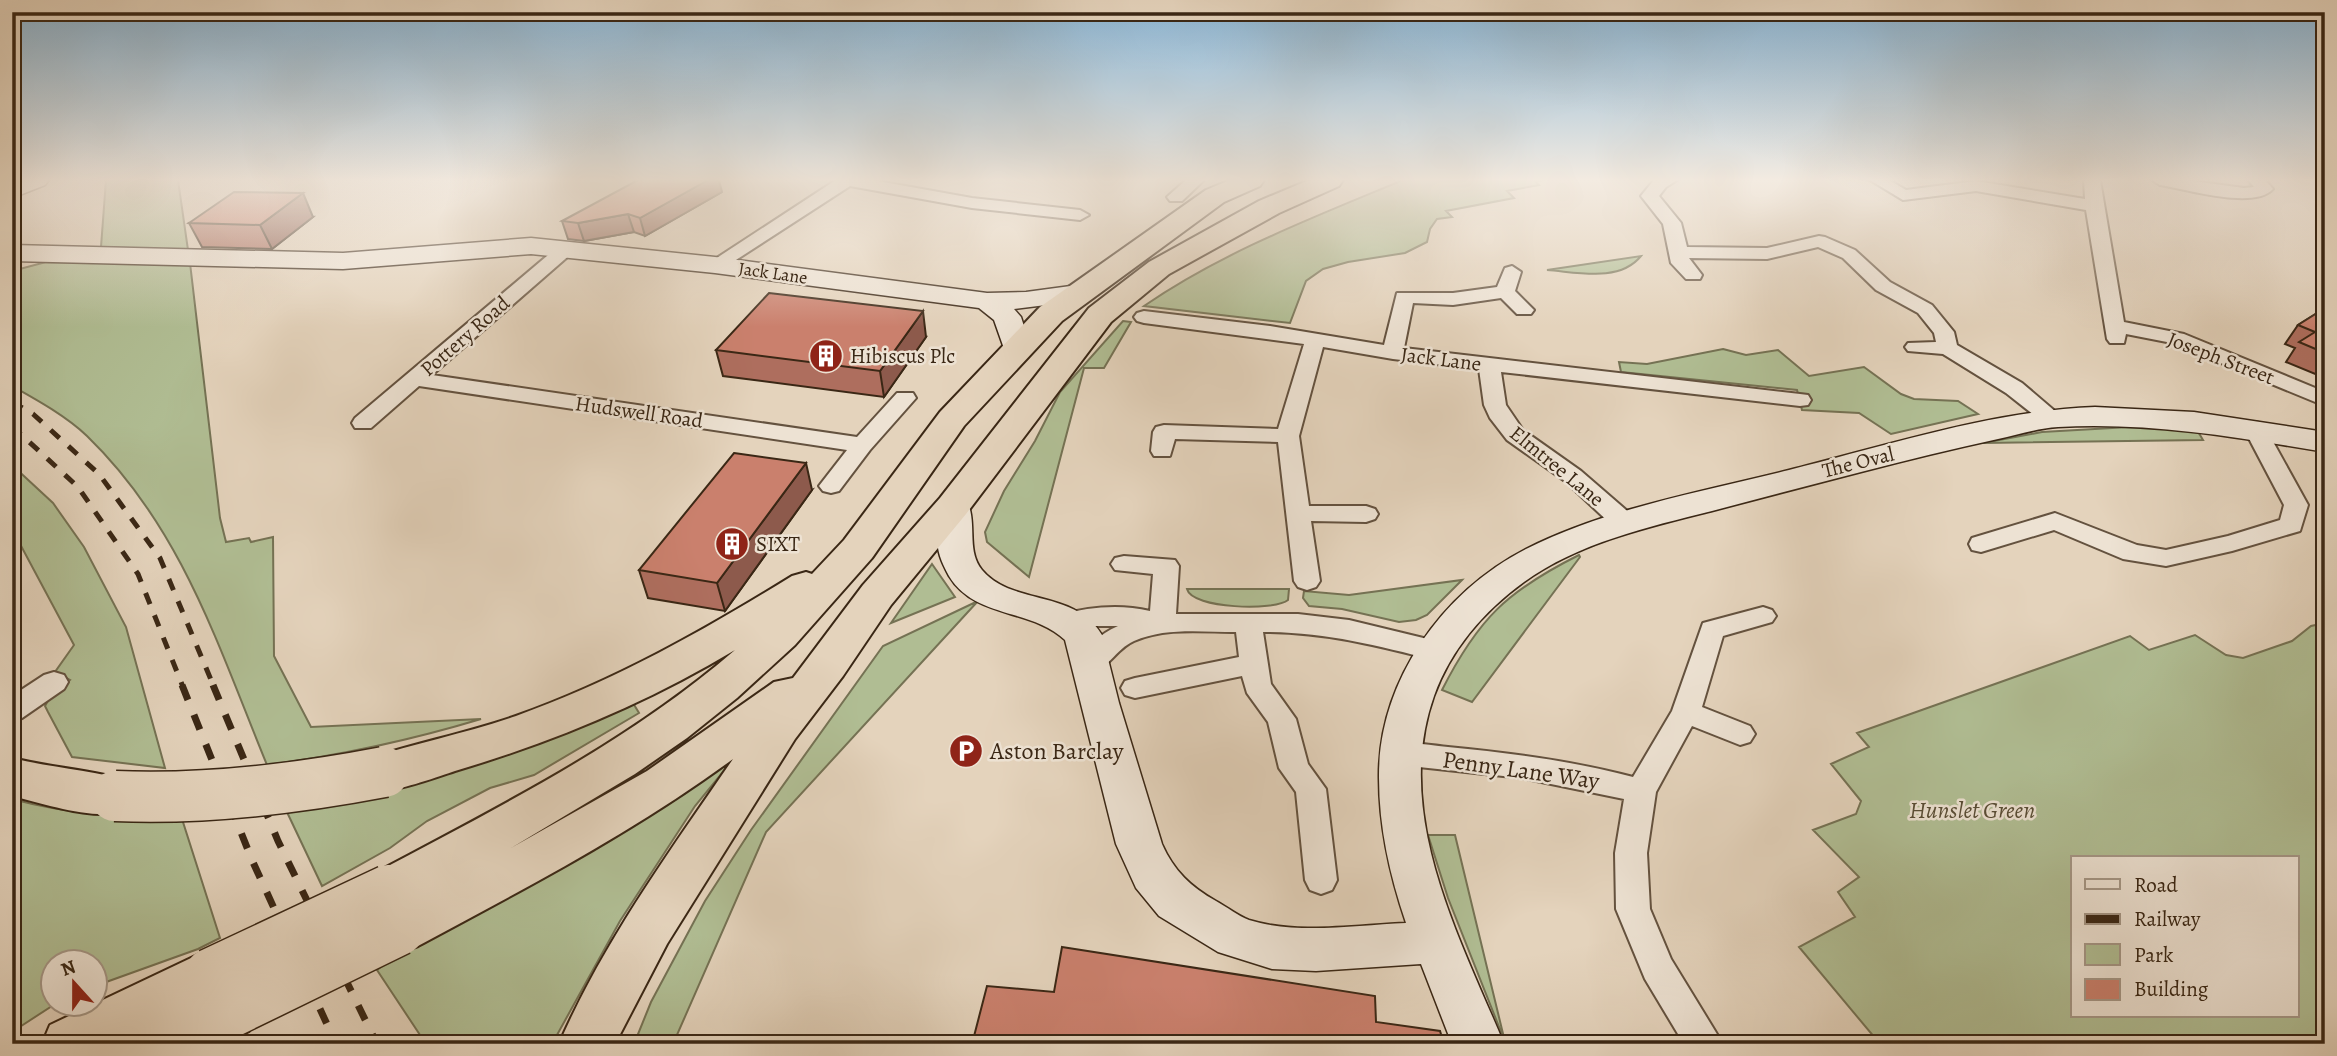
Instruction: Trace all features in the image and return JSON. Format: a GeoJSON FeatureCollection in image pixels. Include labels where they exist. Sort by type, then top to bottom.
{"type":"FeatureCollection","features":[{"type":"Feature","properties":{"kind":"highway"},"geometry":{"type":"LineString","coordinates":[[394,910],[524,816],[671,726],[721,688],[780,634],[848,560],[952,419],[1051,314],[1165,229]]}},
{"type":"Feature","properties":{"kind":"highway"},"geometry":{"type":"LineString","coordinates":[[1151,239],[1173,229]]}},
{"type":"Feature","properties":{"kind":"highway"},"geometry":{"type":"LineString","coordinates":[[587,1044],[604,1006],[648,928],[779,727],[828,665],[877,595],[953,506],[1100,315],[1159,268],[1230,229]]}},
{"type":"Feature","properties":{"kind":"highway"},"geometry":{"type":"LineString","coordinates":[[12,777],[53,788],[164,799],[318,786],[384,772],[524,732],[616,694],[688,657],[848,560]]}},
{"type":"Feature","properties":{"kind":"highway"},"geometry":{"type":"LineString","coordinates":[[139,1044],[143,1025],[191,1007],[394,910],[539,857],[664,783],[828,665]]}},
{"type":"Feature","properties":{"kind":"highway"},"geometry":{"type":"LineString","coordinates":[[69,1044],[191,1007]]}},
{"type":"Feature","properties":{"kind":"street"},"geometry":{"type":"LineString","coordinates":[[716,265],[771,229]]}},
{"type":"Feature","properties":{"kind":"street"},"geometry":{"type":"LineString","coordinates":[[1674,229],[1680,263],[1693,275]]}},
{"type":"Feature","properties":{"kind":"street","name":"Joseph Street"},"geometry":{"type":"LineString","coordinates":[[2098,229],[2116,333],[2178,338],[2325,400]]}},
{"type":"Feature","properties":{"kind":"street"},"geometry":{"type":"LineString","coordinates":[[1679,252],[1769,255],[1800,249],[1841,230]]}},
{"type":"Feature","properties":{"kind":"street"},"geometry":{"type":"LineString","coordinates":[[1819,241],[1849,254],[1883,286],[1925,310],[1944,332],[1947,348]]}},
{"type":"Feature","properties":{"kind":"street","name":"Jack Lane"},"geometry":{"type":"LineString","coordinates":[[12,253],[343,261],[500,247],[566,249],[716,265],[987,301],[1026,300],[1078,293]]}},
{"type":"Feature","properties":{"kind":"street","name":"Pottery Road"},"geometry":{"type":"LineString","coordinates":[[363,423],[566,249]]}},
{"type":"Feature","properties":{"kind":"street"},"geometry":{"type":"LineString","coordinates":[[1505,292],[1512,272]]}},
{"type":"Feature","properties":{"kind":"street"},"geometry":{"type":"LineString","coordinates":[[1382,294],[1453,299],[1505,292]]}},
{"type":"Feature","properties":{"kind":"street"},"geometry":{"type":"LineString","coordinates":[[1505,292],[1524,310]]}},
{"type":"Feature","properties":{"kind":"street"},"geometry":{"type":"LineString","coordinates":[[1393,353],[1404,297]]}},
{"type":"Feature","properties":{"kind":"street"},"geometry":{"type":"LineString","coordinates":[[987,301],[1007,317],[1017,351]]}},
{"type":"Feature","properties":{"kind":"street","name":"Jack Lane"},"geometry":{"type":"LineString","coordinates":[[1143,317],[1270,332],[1393,353],[1742,401],[1800,400]]}},
{"type":"Feature","properties":{"kind":"street"},"geometry":{"type":"LineString","coordinates":[[1307,581],[1288,436],[1315,341]]}},
{"type":"Feature","properties":{"kind":"street"},"geometry":{"type":"LineString","coordinates":[[1914,347],[1947,348],[2014,388],[2052,418]]}},
{"type":"Feature","properties":{"kind":"street","name":"Elmtree Lane"},"geometry":{"type":"LineString","coordinates":[[1489,365],[1495,405],[1501,418],[1515,435],[1573,477],[1623,522]]}},
{"type":"Feature","properties":{"kind":"street","name":"Hudswell Road"},"geometry":{"type":"LineString","coordinates":[[415,379],[862,445]]}},
{"type":"Feature","properties":{"kind":"street"},"geometry":{"type":"LineString","coordinates":[[831,486],[862,445],[905,398]]}},
{"type":"Feature","properties":{"kind":"street","name":"The Oval"},"geometry":{"type":"LineString","coordinates":[[1434,650],[1487,593],[1514,572],[1577,540],[1623,522],[1935,443],[2052,418],[2140,417],[2255,429],[2325,442]]}},
{"type":"Feature","properties":{"kind":"street"},"geometry":{"type":"LineString","coordinates":[[1981,544],[2055,521],[2133,553],[2166,558],[2232,543],[2291,525],[2296,505],[2255,429]]}},
{"type":"Feature","properties":{"kind":"street"},"geometry":{"type":"LineString","coordinates":[[1162,451],[1164,432],[1288,436]]}},
{"type":"Feature","properties":{"kind":"street"},"geometry":{"type":"LineString","coordinates":[[953,506],[955,555],[970,580],[992,596],[1041,610],[1069,622],[1083,635],[1099,703],[1139,844],[1152,874],[1176,902],[1235,937],[1272,947],[1330,948],[1414,944],[1435,940]]}},
{"type":"Feature","properties":{"kind":"street"},"geometry":{"type":"LineString","coordinates":[[1297,513],[1366,513]]}},
{"type":"Feature","properties":{"kind":"street"},"geometry":{"type":"LineString","coordinates":[[1125,564],[1166,566],[1162,623]]}},
{"type":"Feature","properties":{"kind":"street"},"geometry":{"type":"LineString","coordinates":[[1069,622],[1088,617],[1136,617],[1162,623]]}},
{"type":"Feature","properties":{"kind":"street"},"geometry":{"type":"LineString","coordinates":[[1705,1044],[1657,968],[1633,909],[1631,853],[1641,791],[1686,712],[1712,630],[1763,617]]}},
{"type":"Feature","properties":{"kind":"street"},"geometry":{"type":"LineString","coordinates":[[1091,664],[1105,645],[1125,631],[1162,623],[1298,623],[1349,629],[1434,650],[1408,712],[1400,754],[1403,809],[1410,858],[1435,940],[1478,1044]]}},
{"type":"Feature","properties":{"kind":"street"},"geometry":{"type":"LineString","coordinates":[[1248,623],[1257,686],[1282,719],[1294,768],[1311,789],[1321,880]]}},
{"type":"Feature","properties":{"kind":"street"},"geometry":{"type":"LineString","coordinates":[[1135,688],[1254,664]]}},
{"type":"Feature","properties":{"kind":"street"},"geometry":{"type":"LineString","coordinates":[[16,714],[54,682]]}},
{"type":"Feature","properties":{"kind":"street"},"geometry":{"type":"LineString","coordinates":[[1686,712],[1740,734]]}},
{"type":"Feature","properties":{"kind":"street","name":"Penny Lane Way"},"geometry":{"type":"LineString","coordinates":[[1400,754],[1539,769],[1641,791]]}},
{"type":"Feature","properties":{"kind":"green space"},"geometry":{"type":"Polygon","coordinates":[[[102,229],[185,229],[188,250],[101,247],[102,229]]]}},
{"type":"Feature","properties":{"kind":"green space"},"geometry":{"type":"Polygon","coordinates":[[[1287,229],[1430,229],[1427,242],[1405,253],[1323,269],[1306,281],[1290,323],[1144,306],[1174,286],[1287,229]]]}},
{"type":"Feature","properties":{"kind":"green space"},"geometry":{"type":"Polygon","coordinates":[[[1641,256],[1621,270],[1609,273],[1584,274],[1547,270],[1641,256]]]}},
{"type":"Feature","properties":{"kind":"green space"},"geometry":{"type":"Polygon","coordinates":[[[46,262],[190,263],[220,518],[226,542],[249,538],[251,542],[273,537],[274,656],[311,727],[481,719],[375,747],[267,765],[214,633],[173,549],[148,509],[120,472],[87,436],[61,415],[12,386],[12,271],[46,262]]]}},
{"type":"Feature","properties":{"kind":"green space"},"geometry":{"type":"Polygon","coordinates":[[[1123,321],[1131,322],[1104,368],[1084,368],[1029,577],[987,542],[985,532],[1004,491],[1035,441],[1060,392],[1123,321]]]}},
{"type":"Feature","properties":{"kind":"green space"},"geometry":{"type":"Polygon","coordinates":[[[1723,349],[1746,355],[1778,350],[1809,376],[1864,367],[1901,394],[1914,399],[1958,401],[1978,414],[1891,434],[1859,413],[1802,410],[1797,390],[1621,372],[1619,362],[1647,364],[1723,349]]]}},
{"type":"Feature","properties":{"kind":"green space"},"geometry":{"type":"Polygon","coordinates":[[[2130,427],[2197,430],[2203,440],[1983,443],[2042,432],[2130,427]]]}},
{"type":"Feature","properties":{"kind":"green space"},"geometry":{"type":"Polygon","coordinates":[[[12,465],[53,503],[84,547],[126,627],[165,768],[72,757],[48,712],[45,706],[49,699],[70,680],[55,672],[74,645],[12,529],[12,465]]]}},
{"type":"Feature","properties":{"kind":"green space"},"geometry":{"type":"Polygon","coordinates":[[[1579,555],[1472,702],[1442,690],[1468,644],[1497,609],[1532,581],[1579,555]]]}},
{"type":"Feature","properties":{"kind":"green space"},"geometry":{"type":"Polygon","coordinates":[[[932,564],[955,597],[891,623],[932,564]]]}},
{"type":"Feature","properties":{"kind":"green space"},"geometry":{"type":"Polygon","coordinates":[[[1462,580],[1427,615],[1416,620],[1399,622],[1342,609],[1309,606],[1303,598],[1304,591],[1349,595],[1462,580]]]}},
{"type":"Feature","properties":{"kind":"green space"},"geometry":{"type":"Polygon","coordinates":[[[1187,589],[1289,589],[1288,600],[1280,604],[1252,607],[1203,601],[1192,596],[1187,589]]]}},
{"type":"Feature","properties":{"kind":"green space"},"geometry":{"type":"Polygon","coordinates":[[[978,601],[766,832],[673,1044],[634,1044],[651,1002],[705,901],[751,830],[883,646],[978,601]]]}},
{"type":"Feature","properties":{"kind":"green space","name":"Hunslet Green"},"geometry":{"type":"Polygon","coordinates":[[[2325,623],[2325,1044],[1880,1044],[1799,947],[1855,917],[1838,892],[1859,877],[1813,830],[1856,814],[1861,801],[1831,764],[1869,747],[1857,733],[2130,636],[2149,650],[2195,635],[2226,655],[2243,658],[2292,641],[2311,626],[2325,623]]]}},
{"type":"Feature","properties":{"kind":"green space"},"geometry":{"type":"Polygon","coordinates":[[[633,703],[639,713],[534,775],[490,788],[427,821],[390,848],[322,886],[286,810],[633,703]]]}},
{"type":"Feature","properties":{"kind":"green space"},"geometry":{"type":"Polygon","coordinates":[[[740,743],[745,745],[695,806],[620,921],[552,1044],[426,1044],[377,970],[399,953],[675,800],[740,743]]]}},
{"type":"Feature","properties":{"kind":"green space"},"geometry":{"type":"Polygon","coordinates":[[[12,799],[97,814],[182,819],[220,938],[198,949],[108,981],[108,948],[38,948],[38,1015],[12,1032],[12,799]]]}},
{"type":"Feature","properties":{"kind":"green space"},"geometry":{"type":"Polygon","coordinates":[[[1428,835],[1455,835],[1505,1042],[1448,898],[1428,835]]]}},
{"type":"Feature","properties":{"kind":"building"},"geometry":{"type":"Polygon","coordinates":[[[769,293],[923,311],[880,371],[716,350],[769,293]]]}},
{"type":"Feature","properties":{"kind":"building"},"geometry":{"type":"Polygon","coordinates":[[[2325,308],[2325,353],[2299,342],[2315,332],[2298,325],[2325,308]]]}},
{"type":"Feature","properties":{"kind":"building"},"geometry":{"type":"Polygon","coordinates":[[[734,453],[806,463],[717,583],[639,570],[734,453]]]}},
{"type":"Feature","properties":{"kind":"building"},"geometry":{"type":"Polygon","coordinates":[[[1062,947],[1375,996],[1376,1022],[1440,1031],[1444,1044],[972,1044],[987,986],[1054,992],[1062,947]]]}},
{"type":"Feature","properties":{"kind":"railway"},"geometry":{"type":"LineString","coordinates":[[12,402],[33,414],[99,474],[160,558],[214,687]]}},
{"type":"Feature","properties":{"kind":"railway"},"geometry":{"type":"LineString","coordinates":[[12,426],[78,487],[138,574],[183,687]]}},
{"type":"Feature","properties":{"kind":"railway"},"geometry":{"type":"LineString","coordinates":[[182,685],[252,860],[336,1044]]}},
{"type":"Feature","properties":{"kind":"railway"},"geometry":{"type":"LineString","coordinates":[[213,685],[278,841],[377,1044]]}},
{"type":"Feature","properties":{"kind":"place","name":"Hibiscus Plc"},"geometry":{"type":"Point","coordinates":[826,356]}},
{"type":"Feature","properties":{"kind":"place","name":"SIXT"},"geometry":{"type":"Point","coordinates":[732,544]}},
{"type":"Feature","properties":{"kind":"place","name":"Aston Barclay"},"geometry":{"type":"Point","coordinates":[966,751]}}]}
